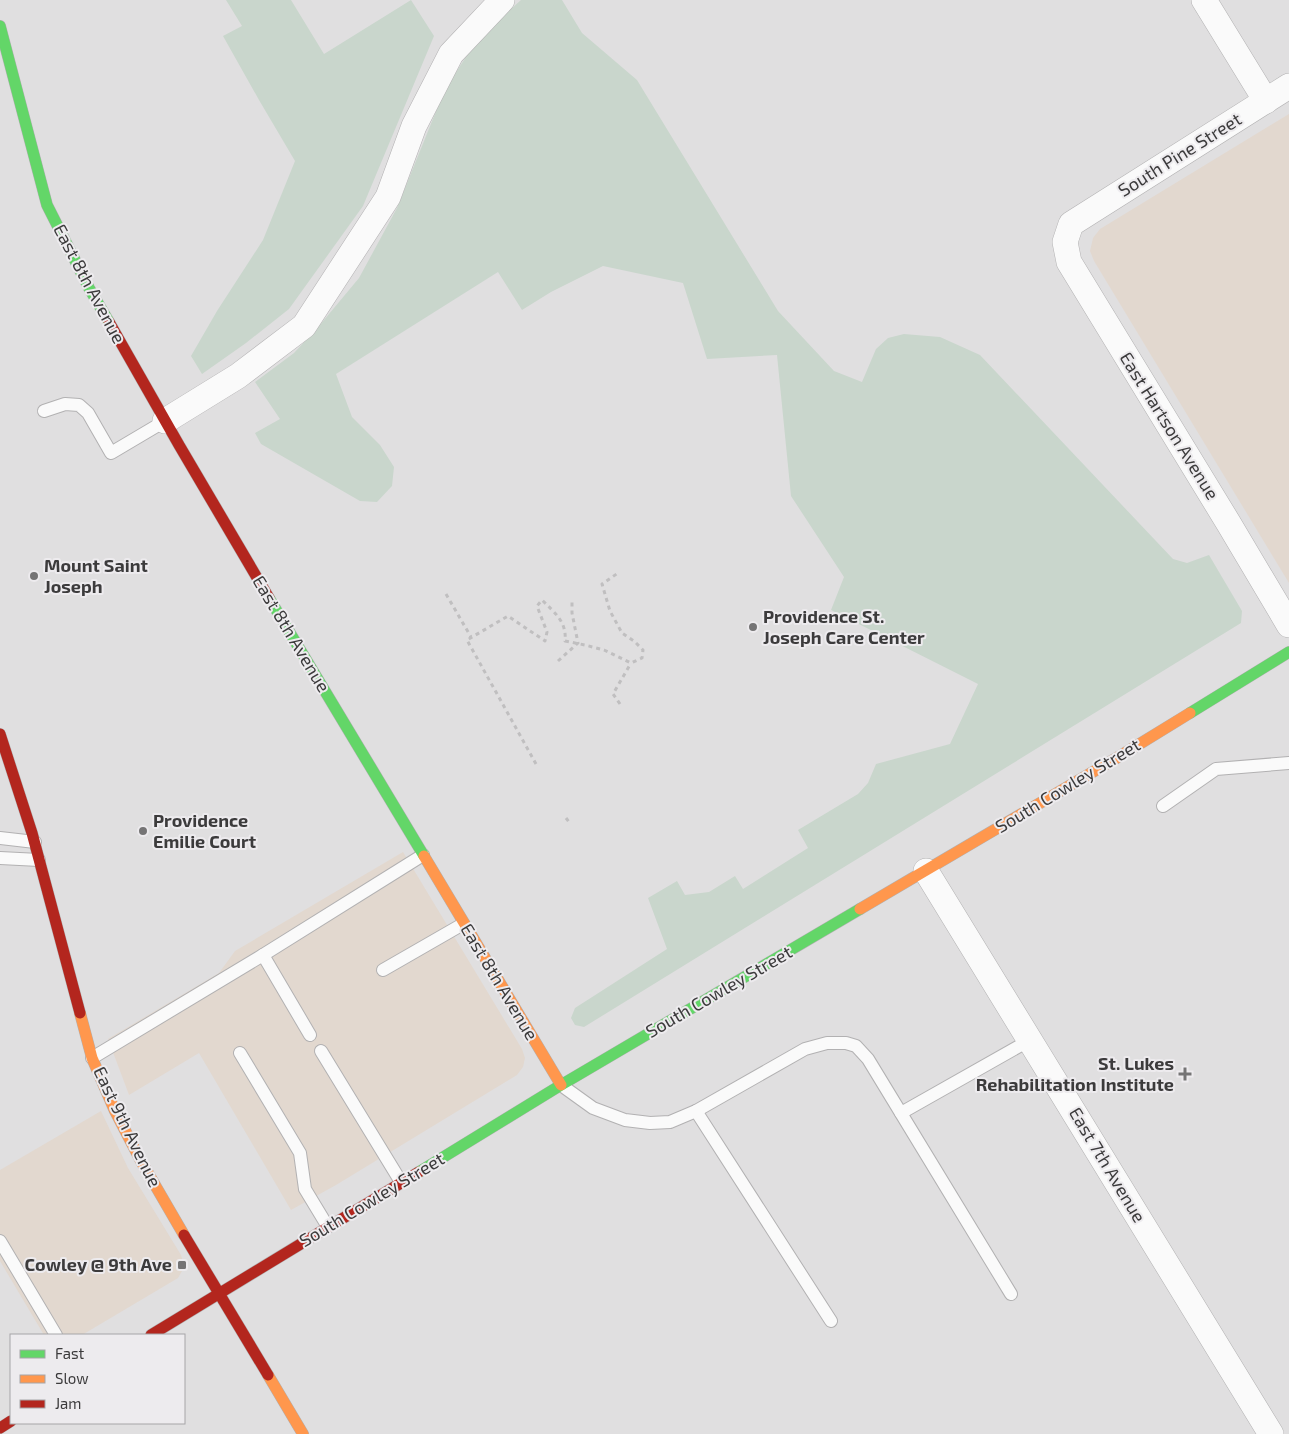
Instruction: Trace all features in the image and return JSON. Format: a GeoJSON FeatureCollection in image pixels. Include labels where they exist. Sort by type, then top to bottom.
{"type":"FeatureCollection","features":[{"type":"Feature","properties":{"kind":"street"},"geometry":{"type":"LineString","coordinates":[[165,421],[238,376],[304,326],[388,198],[414,126],[451,54],[502,0]]}},
{"type":"Feature","properties":{"kind":"street"},"geometry":{"type":"LineString","coordinates":[[1204,0],[1266,101]]}},
{"type":"Feature","properties":{"kind":"street","name":"East 8th Avenue"},"geometry":{"type":"LineString","coordinates":[[0,26],[47,205],[89,288],[165,421],[560,1085]]}},
{"type":"Feature","properties":{"kind":"street","name":"South Pine Street"},"geometry":{"type":"LineString","coordinates":[[1071,224],[1289,86]]}},
{"type":"Feature","properties":{"kind":"street","name":"East Hartson Avenue"},"geometry":{"type":"LineString","coordinates":[[1071,224],[1065,242],[1069,262],[1289,626]]}},
{"type":"Feature","properties":{"kind":"street","name":"South Cowley Street"},"geometry":{"type":"LineString","coordinates":[[153,1334],[560,1085],[926,871],[1289,652]]}},
{"type":"Feature","properties":{"kind":"street","name":"East 9th Avenue"},"geometry":{"type":"LineString","coordinates":[[0,734],[34,842],[92,1058],[115,1111],[141,1161],[218,1294],[303,1434]]}},
{"type":"Feature","properties":{"kind":"street","name":"East 7th Avenue"},"geometry":{"type":"LineString","coordinates":[[926,871],[1271,1434]]}},
{"type":"Feature","properties":{"kind":"lane"},"geometry":{"type":"LineString","coordinates":[[44,411],[65,404],[79,405],[88,413],[112,453],[165,421]]}},
{"type":"Feature","properties":{"kind":"lane"},"geometry":{"type":"LineString","coordinates":[[1163,806],[1216,769],[1289,763]]}},
{"type":"Feature","properties":{"kind":"lane"},"geometry":{"type":"LineString","coordinates":[[0,838],[34,842]]}},
{"type":"Feature","properties":{"kind":"lane"},"geometry":{"type":"LineString","coordinates":[[92,1058],[424,855]]}},
{"type":"Feature","properties":{"kind":"lane"},"geometry":{"type":"LineString","coordinates":[[0,858],[39,860]]}},
{"type":"Feature","properties":{"kind":"lane"},"geometry":{"type":"LineString","coordinates":[[383,970],[463,924]]}},
{"type":"Feature","properties":{"kind":"lane"},"geometry":{"type":"LineString","coordinates":[[263,955],[310,1035]]}},
{"type":"Feature","properties":{"kind":"lane"},"geometry":{"type":"LineString","coordinates":[[901,1113],[1030,1040]]}},
{"type":"Feature","properties":{"kind":"lane"},"geometry":{"type":"LineString","coordinates":[[560,1085],[593,1108],[626,1120],[650,1123],[670,1122],[696,1111],[805,1049],[827,1043],[846,1043],[856,1046],[868,1058],[1011,1294]]}},
{"type":"Feature","properties":{"kind":"lane"},"geometry":{"type":"LineString","coordinates":[[321,1050],[401,1182]]}},
{"type":"Feature","properties":{"kind":"lane"},"geometry":{"type":"LineString","coordinates":[[240,1053],[300,1153],[305,1189],[328,1226]]}},
{"type":"Feature","properties":{"kind":"lane"},"geometry":{"type":"LineString","coordinates":[[696,1111],[830,1321]]}},
{"type":"Feature","properties":{"kind":"lane"},"geometry":{"type":"LineString","coordinates":[[0,1241],[55,1334]]}},
{"type":"Feature","properties":{"kind":"path"},"geometry":{"type":"LineString","coordinates":[[618,573],[602,584],[610,611],[622,633],[643,650],[642,658],[631,663],[613,694],[620,704]]}},
{"type":"Feature","properties":{"kind":"path"},"geometry":{"type":"LineString","coordinates":[[446,594],[471,637]]}},
{"type":"Feature","properties":{"kind":"path"},"geometry":{"type":"LineString","coordinates":[[536,764],[467,640],[508,616],[545,641],[547,632],[537,606],[542,600],[558,615],[566,632],[565,641],[604,650],[631,663]]}},
{"type":"Feature","properties":{"kind":"path"},"geometry":{"type":"LineString","coordinates":[[572,600],[572,613],[578,643]]}},
{"type":"Feature","properties":{"kind":"path"},"geometry":{"type":"LineString","coordinates":[[558,661],[578,643]]}},
{"type":"Feature","properties":{"kind":"shaded area"},"geometry":{"type":"Polygon","coordinates":[[[226,0],[291,0],[324,54],[411,0],[434,36],[363,206],[289,309],[246,343],[202,374],[191,356],[217,311],[263,240],[295,161],[223,36],[242,26],[226,0]]]}},
{"type":"Feature","properties":{"kind":"shaded area"},"geometry":{"type":"Polygon","coordinates":[[[521,0],[562,0],[582,33],[637,80],[778,311],[834,371],[862,382],[876,349],[888,338],[904,334],[940,337],[980,355],[1173,559],[1187,563],[1209,555],[1242,611],[1241,623],[584,1027],[575,1025],[571,1018],[575,1008],[667,949],[648,898],[677,881],[685,895],[709,892],[735,876],[743,889],[808,848],[798,830],[858,794],[868,783],[876,764],[950,744],[978,684],[831,610],[844,577],[791,496],[777,355],[707,359],[683,283],[603,266],[551,292],[522,310],[498,272],[336,374],[352,417],[380,445],[394,467],[392,486],[377,502],[360,501],[261,444],[255,433],[280,419],[255,382],[294,353],[359,278],[397,208],[445,89],[477,40],[521,0]]]}},
{"type":"Feature","properties":{"kind":"shaded area"},"geometry":{"type":"Polygon","coordinates":[[[1289,114],[1289,583],[1094,261],[1090,251],[1093,238],[1100,229],[1289,114]]]}},
{"type":"Feature","properties":{"kind":"shaded area"},"geometry":{"type":"Polygon","coordinates":[[[403,852],[522,1049],[525,1058],[523,1067],[517,1075],[336,1185],[291,1210],[199,1053],[129,1095],[108,1039],[219,973],[235,951],[403,852]]]}},
{"type":"Feature","properties":{"kind":"shaded area"},"geometry":{"type":"Polygon","coordinates":[[[101,1111],[128,1168],[181,1255],[183,1262],[182,1271],[178,1278],[84,1334],[43,1334],[0,1261],[0,1170],[101,1111]]]}},
{"type":"Feature","properties":{"kind":"traffic: fast"},"geometry":{"type":"LineString","coordinates":[[0,26],[47,205],[89,288],[109,322]]}},
{"type":"Feature","properties":{"kind":"traffic: fast"},"geometry":{"type":"LineString","coordinates":[[269,598],[424,856]]}},
{"type":"Feature","properties":{"kind":"traffic: fast"},"geometry":{"type":"LineString","coordinates":[[1190,713],[1289,652]]}},
{"type":"Feature","properties":{"kind":"traffic: fast"},"geometry":{"type":"LineString","coordinates":[[419,1172],[561,1085],[860,909]]}},
{"type":"Feature","properties":{"kind":"traffic: slow"},"geometry":{"type":"LineString","coordinates":[[860,909],[1190,713]]}},
{"type":"Feature","properties":{"kind":"traffic: slow"},"geometry":{"type":"LineString","coordinates":[[424,856],[561,1085]]}},
{"type":"Feature","properties":{"kind":"traffic: slow"},"geometry":{"type":"LineString","coordinates":[[80,1013],[92,1058],[115,1111],[141,1161],[184,1235]]}},
{"type":"Feature","properties":{"kind":"traffic: slow"},"geometry":{"type":"LineString","coordinates":[[268,1375],[303,1434]]}},
{"type":"Feature","properties":{"kind":"traffic: jam"},"geometry":{"type":"LineString","coordinates":[[109,322],[269,598]]}},
{"type":"Feature","properties":{"kind":"traffic: jam"},"geometry":{"type":"LineString","coordinates":[[0,734],[32,833],[80,1013]]}},
{"type":"Feature","properties":{"kind":"traffic: jam"},"geometry":{"type":"LineString","coordinates":[[153,1334],[419,1172]]}},
{"type":"Feature","properties":{"kind":"traffic: jam"},"geometry":{"type":"LineString","coordinates":[[184,1235],[268,1375]]}},
{"type":"Feature","properties":{"kind":"traffic: jam"},"geometry":{"type":"LineString","coordinates":[[0,1428],[10,1422]]}},
{"type":"Feature","properties":{"kind":"place","name":"Mount Saint Joseph"},"geometry":{"type":"Point","coordinates":[34,576]}},
{"type":"Feature","properties":{"kind":"place","name":"Providence St. Joseph Care Center"},"geometry":{"type":"Point","coordinates":[753,627]}},
{"type":"Feature","properties":{"kind":"place","name":"Providence Emilie Court"},"geometry":{"type":"Point","coordinates":[143,831]}},
{"type":"Feature","properties":{"kind":"place","name":"St. Lukes Rehabilitation Institute"},"geometry":{"type":"Point","coordinates":[1185,1074]}},
{"type":"Feature","properties":{"kind":"place","name":"Cowley @ 9th Ave"},"geometry":{"type":"Point","coordinates":[182,1265]}}]}
